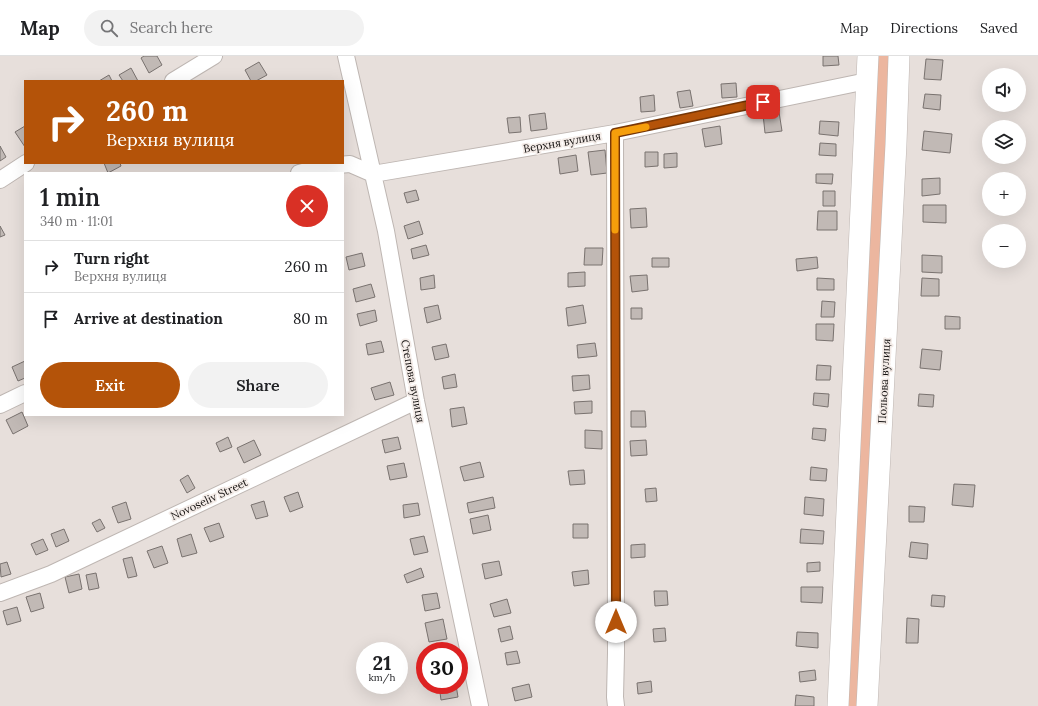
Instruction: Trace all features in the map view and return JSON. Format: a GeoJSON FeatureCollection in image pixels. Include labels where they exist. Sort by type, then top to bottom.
{"type":"FeatureCollection","features":[{"type":"Feature","properties":{"kind":"main road"},"geometry":{"type":"LineString","coordinates":[[838,706],[868,56]]}},
{"type":"Feature","properties":{"kind":"main road","name":"Польова вулиця"},"geometry":{"type":"LineString","coordinates":[[867,706],[899,56]]}},
{"type":"Feature","properties":{"kind":"street"},"geometry":{"type":"LineString","coordinates":[[175,80],[214,56]]}},
{"type":"Feature","properties":{"kind":"street","name":"Степова вулиця"},"geometry":{"type":"LineString","coordinates":[[346,56],[386,231],[416,401],[480,706]]}},
{"type":"Feature","properties":{"kind":"street","name":"Верхня вулиця"},"geometry":{"type":"LineString","coordinates":[[373,174],[615,133],[867,81]]}},
{"type":"Feature","properties":{"kind":"street"},"geometry":{"type":"LineString","coordinates":[[615,133],[616,706]]}},
{"type":"Feature","properties":{"kind":"street"},"geometry":{"type":"LineString","coordinates":[[0,180],[24,164]]}},
{"type":"Feature","properties":{"kind":"street"},"geometry":{"type":"LineString","coordinates":[[303,172],[326,166],[350,164],[373,174]]}},
{"type":"Feature","properties":{"kind":"street"},"geometry":{"type":"LineString","coordinates":[[0,405],[24,393]]}},
{"type":"Feature","properties":{"kind":"street","name":"Novoseliv Street"},"geometry":{"type":"LineString","coordinates":[[0,593],[58,570],[416,401]]}},
{"type":"Feature","properties":{"kind":"shaded area"},"geometry":{"type":"Polygon","coordinates":[[[873,56],[893,56],[860,706],[844,706],[873,56]]]}},
{"type":"Feature","properties":{"kind":"building"},"geometry":{"type":"Polygon","coordinates":[[[144,56],[157,56],[162,65],[149,73],[141,58],[144,56]]]}},
{"type":"Feature","properties":{"kind":"building"},"geometry":{"type":"Polygon","coordinates":[[[823,56],[838,56],[839,65],[823,66],[823,56]]]}},
{"type":"Feature","properties":{"kind":"building"},"geometry":{"type":"Polygon","coordinates":[[[926,59],[943,60],[941,80],[924,79],[926,59]]]}},
{"type":"Feature","properties":{"kind":"building"},"geometry":{"type":"Polygon","coordinates":[[[259,62],[267,75],[258,80],[250,80],[245,70],[259,62]]]}},
{"type":"Feature","properties":{"kind":"building"},"geometry":{"type":"Polygon","coordinates":[[[131,68],[137,80],[122,80],[119,75],[131,68]]]}},
{"type":"Feature","properties":{"kind":"building"},"geometry":{"type":"Polygon","coordinates":[[[109,75],[112,80],[101,80],[109,75]]]}},
{"type":"Feature","properties":{"kind":"building"},"geometry":{"type":"Polygon","coordinates":[[[736,83],[737,97],[722,98],[721,84],[736,83]]]}},
{"type":"Feature","properties":{"kind":"building"},"geometry":{"type":"Polygon","coordinates":[[[690,90],[693,106],[680,108],[677,92],[690,90]]]}},
{"type":"Feature","properties":{"kind":"building"},"geometry":{"type":"Polygon","coordinates":[[[925,94],[941,95],[940,110],[923,108],[925,94]]]}},
{"type":"Feature","properties":{"kind":"building"},"geometry":{"type":"Polygon","coordinates":[[[654,95],[655,111],[641,112],[640,97],[654,95]]]}},
{"type":"Feature","properties":{"kind":"building"},"geometry":{"type":"Polygon","coordinates":[[[779,112],[782,131],[765,133],[763,114],[779,112]]]}},
{"type":"Feature","properties":{"kind":"building"},"geometry":{"type":"Polygon","coordinates":[[[545,113],[547,129],[531,131],[529,115],[545,113]]]}},
{"type":"Feature","properties":{"kind":"building"},"geometry":{"type":"Polygon","coordinates":[[[520,117],[521,132],[509,133],[507,118],[520,117]]]}},
{"type":"Feature","properties":{"kind":"building"},"geometry":{"type":"Polygon","coordinates":[[[820,121],[839,122],[838,136],[819,134],[820,121]]]}},
{"type":"Feature","properties":{"kind":"building"},"geometry":{"type":"Polygon","coordinates":[[[720,126],[722,144],[705,147],[702,129],[720,126]]]}},
{"type":"Feature","properties":{"kind":"building"},"geometry":{"type":"Polygon","coordinates":[[[24,127],[24,146],[15,132],[24,127]]]}},
{"type":"Feature","properties":{"kind":"building"},"geometry":{"type":"Polygon","coordinates":[[[924,131],[952,134],[950,153],[922,150],[924,131]]]}},
{"type":"Feature","properties":{"kind":"building"},"geometry":{"type":"Polygon","coordinates":[[[820,143],[836,144],[836,156],[819,155],[820,143]]]}},
{"type":"Feature","properties":{"kind":"building"},"geometry":{"type":"Polygon","coordinates":[[[0,146],[6,157],[0,161],[0,146]]]}},
{"type":"Feature","properties":{"kind":"building"},"geometry":{"type":"Polygon","coordinates":[[[605,150],[607,173],[591,175],[588,152],[605,150]]]}},
{"type":"Feature","properties":{"kind":"building"},"geometry":{"type":"Polygon","coordinates":[[[645,152],[658,152],[658,166],[645,167],[645,152]]]}},
{"type":"Feature","properties":{"kind":"building"},"geometry":{"type":"Polygon","coordinates":[[[677,153],[677,167],[664,168],[664,154],[677,153]]]}},
{"type":"Feature","properties":{"kind":"building"},"geometry":{"type":"Polygon","coordinates":[[[576,155],[578,171],[560,174],[558,158],[576,155]]]}},
{"type":"Feature","properties":{"kind":"building"},"geometry":{"type":"Polygon","coordinates":[[[104,164],[120,164],[121,166],[108,172],[104,164]]]}},
{"type":"Feature","properties":{"kind":"building"},"geometry":{"type":"Polygon","coordinates":[[[816,174],[833,174],[832,184],[816,183],[816,174]]]}},
{"type":"Feature","properties":{"kind":"building"},"geometry":{"type":"Polygon","coordinates":[[[940,178],[940,194],[922,196],[922,179],[940,178]]]}},
{"type":"Feature","properties":{"kind":"building"},"geometry":{"type":"Polygon","coordinates":[[[416,190],[419,200],[407,203],[404,193],[416,190]]]}},
{"type":"Feature","properties":{"kind":"building"},"geometry":{"type":"Polygon","coordinates":[[[823,191],[835,191],[835,206],[823,206],[823,191]]]}},
{"type":"Feature","properties":{"kind":"building"},"geometry":{"type":"Polygon","coordinates":[[[923,205],[946,205],[946,223],[923,222],[923,205]]]}},
{"type":"Feature","properties":{"kind":"building"},"geometry":{"type":"Polygon","coordinates":[[[646,208],[647,227],[631,228],[630,209],[646,208]]]}},
{"type":"Feature","properties":{"kind":"building"},"geometry":{"type":"Polygon","coordinates":[[[818,211],[837,211],[837,230],[817,230],[818,211]]]}},
{"type":"Feature","properties":{"kind":"building"},"geometry":{"type":"Polygon","coordinates":[[[419,221],[423,234],[408,239],[404,226],[419,221]]]}},
{"type":"Feature","properties":{"kind":"building"},"geometry":{"type":"Polygon","coordinates":[[[0,226],[5,235],[0,237],[0,226]]]}},
{"type":"Feature","properties":{"kind":"building"},"geometry":{"type":"Polygon","coordinates":[[[426,245],[429,255],[413,259],[411,249],[426,245]]]}},
{"type":"Feature","properties":{"kind":"building"},"geometry":{"type":"Polygon","coordinates":[[[585,248],[603,248],[602,265],[584,265],[585,248]]]}},
{"type":"Feature","properties":{"kind":"building"},"geometry":{"type":"Polygon","coordinates":[[[362,253],[365,266],[349,270],[346,257],[362,253]]]}},
{"type":"Feature","properties":{"kind":"building"},"geometry":{"type":"Polygon","coordinates":[[[922,255],[942,256],[942,273],[922,272],[922,255]]]}},
{"type":"Feature","properties":{"kind":"building"},"geometry":{"type":"Polygon","coordinates":[[[817,257],[818,268],[797,271],[796,259],[817,257]]]}},
{"type":"Feature","properties":{"kind":"building"},"geometry":{"type":"Polygon","coordinates":[[[652,258],[669,258],[669,267],[652,267],[652,258]]]}},
{"type":"Feature","properties":{"kind":"building"},"geometry":{"type":"Polygon","coordinates":[[[585,272],[585,286],[568,287],[568,273],[585,272]]]}},
{"type":"Feature","properties":{"kind":"building"},"geometry":{"type":"Polygon","coordinates":[[[434,275],[435,288],[421,290],[420,278],[434,275]]]}},
{"type":"Feature","properties":{"kind":"building"},"geometry":{"type":"Polygon","coordinates":[[[647,275],[648,290],[632,292],[630,276],[647,275]]]}},
{"type":"Feature","properties":{"kind":"building"},"geometry":{"type":"Polygon","coordinates":[[[817,278],[834,279],[834,290],[817,290],[817,278]]]}},
{"type":"Feature","properties":{"kind":"building"},"geometry":{"type":"Polygon","coordinates":[[[922,278],[939,279],[939,296],[921,296],[922,278]]]}},
{"type":"Feature","properties":{"kind":"building"},"geometry":{"type":"Polygon","coordinates":[[[371,284],[375,297],[356,302],[353,289],[371,284]]]}},
{"type":"Feature","properties":{"kind":"building"},"geometry":{"type":"Polygon","coordinates":[[[822,301],[835,302],[834,317],[821,317],[822,301]]]}},
{"type":"Feature","properties":{"kind":"building"},"geometry":{"type":"Polygon","coordinates":[[[438,305],[441,319],[427,323],[424,308],[438,305]]]}},
{"type":"Feature","properties":{"kind":"building"},"geometry":{"type":"Polygon","coordinates":[[[583,305],[586,323],[568,326],[566,308],[583,305]]]}},
{"type":"Feature","properties":{"kind":"building"},"geometry":{"type":"Polygon","coordinates":[[[631,308],[642,308],[642,319],[631,319],[631,308]]]}},
{"type":"Feature","properties":{"kind":"building"},"geometry":{"type":"Polygon","coordinates":[[[375,310],[377,321],[360,326],[357,314],[375,310]]]}},
{"type":"Feature","properties":{"kind":"building"},"geometry":{"type":"Polygon","coordinates":[[[945,316],[960,317],[960,329],[945,329],[945,316]]]}},
{"type":"Feature","properties":{"kind":"building"},"geometry":{"type":"Polygon","coordinates":[[[816,324],[834,324],[833,341],[816,340],[816,324]]]}},
{"type":"Feature","properties":{"kind":"building"},"geometry":{"type":"Polygon","coordinates":[[[381,341],[384,352],[368,355],[366,344],[381,341]]]}},
{"type":"Feature","properties":{"kind":"building"},"geometry":{"type":"Polygon","coordinates":[[[595,343],[597,356],[578,358],[577,345],[595,343]]]}},
{"type":"Feature","properties":{"kind":"building"},"geometry":{"type":"Polygon","coordinates":[[[446,344],[449,357],[435,360],[432,347],[446,344]]]}},
{"type":"Feature","properties":{"kind":"building"},"geometry":{"type":"Polygon","coordinates":[[[922,349],[942,351],[940,370],[920,368],[922,349]]]}},
{"type":"Feature","properties":{"kind":"building"},"geometry":{"type":"Polygon","coordinates":[[[24,361],[24,378],[18,381],[12,367],[24,361]]]}},
{"type":"Feature","properties":{"kind":"building"},"geometry":{"type":"Polygon","coordinates":[[[817,365],[831,366],[830,380],[816,380],[817,365]]]}},
{"type":"Feature","properties":{"kind":"building"},"geometry":{"type":"Polygon","coordinates":[[[455,374],[457,387],[444,389],[442,377],[455,374]]]}},
{"type":"Feature","properties":{"kind":"building"},"geometry":{"type":"Polygon","coordinates":[[[589,375],[590,389],[573,391],[572,376],[589,375]]]}},
{"type":"Feature","properties":{"kind":"building"},"geometry":{"type":"Polygon","coordinates":[[[390,382],[394,395],[375,400],[371,388],[390,382]]]}},
{"type":"Feature","properties":{"kind":"building"},"geometry":{"type":"Polygon","coordinates":[[[814,393],[829,394],[828,407],[813,405],[814,393]]]}},
{"type":"Feature","properties":{"kind":"building"},"geometry":{"type":"Polygon","coordinates":[[[919,394],[934,395],[933,407],[918,406],[919,394]]]}},
{"type":"Feature","properties":{"kind":"building"},"geometry":{"type":"Polygon","coordinates":[[[592,401],[592,413],[575,414],[574,402],[592,401]]]}},
{"type":"Feature","properties":{"kind":"building"},"geometry":{"type":"Polygon","coordinates":[[[464,407],[467,424],[452,427],[450,409],[464,407]]]}},
{"type":"Feature","properties":{"kind":"building"},"geometry":{"type":"Polygon","coordinates":[[[631,411],[645,411],[646,427],[631,427],[631,411]]]}},
{"type":"Feature","properties":{"kind":"building"},"geometry":{"type":"Polygon","coordinates":[[[22,412],[28,426],[13,434],[6,420],[22,412]]]}},
{"type":"Feature","properties":{"kind":"building"},"geometry":{"type":"Polygon","coordinates":[[[813,428],[826,429],[825,441],[812,439],[813,428]]]}},
{"type":"Feature","properties":{"kind":"building"},"geometry":{"type":"Polygon","coordinates":[[[585,430],[602,431],[602,449],[585,448],[585,430]]]}},
{"type":"Feature","properties":{"kind":"building"},"geometry":{"type":"Polygon","coordinates":[[[228,437],[232,447],[220,452],[216,443],[228,437]]]}},
{"type":"Feature","properties":{"kind":"building"},"geometry":{"type":"Polygon","coordinates":[[[398,437],[401,449],[385,453],[382,440],[398,437]]]}},
{"type":"Feature","properties":{"kind":"building"},"geometry":{"type":"Polygon","coordinates":[[[254,440],[261,455],[244,463],[237,448],[254,440]]]}},
{"type":"Feature","properties":{"kind":"building"},"geometry":{"type":"Polygon","coordinates":[[[646,440],[647,455],[631,456],[630,441],[646,440]]]}},
{"type":"Feature","properties":{"kind":"building"},"geometry":{"type":"Polygon","coordinates":[[[480,462],[484,477],[464,481],[460,467],[480,462]]]}},
{"type":"Feature","properties":{"kind":"building"},"geometry":{"type":"Polygon","coordinates":[[[404,463],[407,477],[390,480],[387,466],[404,463]]]}},
{"type":"Feature","properties":{"kind":"building"},"geometry":{"type":"Polygon","coordinates":[[[811,467],[827,469],[826,481],[810,480],[811,467]]]}},
{"type":"Feature","properties":{"kind":"building"},"geometry":{"type":"Polygon","coordinates":[[[584,470],[585,484],[570,485],[568,471],[584,470]]]}},
{"type":"Feature","properties":{"kind":"building"},"geometry":{"type":"Polygon","coordinates":[[[188,475],[195,488],[187,493],[180,480],[188,475]]]}},
{"type":"Feature","properties":{"kind":"building"},"geometry":{"type":"Polygon","coordinates":[[[954,484],[975,485],[973,507],[952,505],[954,484]]]}},
{"type":"Feature","properties":{"kind":"building"},"geometry":{"type":"Polygon","coordinates":[[[656,488],[657,501],[646,502],[645,489],[656,488]]]}},
{"type":"Feature","properties":{"kind":"building"},"geometry":{"type":"Polygon","coordinates":[[[298,492],[303,507],[290,512],[284,497],[298,492]]]}},
{"type":"Feature","properties":{"kind":"building"},"geometry":{"type":"Polygon","coordinates":[[[493,497],[495,508],[469,513],[467,503],[493,497]]]}},
{"type":"Feature","properties":{"kind":"building"},"geometry":{"type":"Polygon","coordinates":[[[805,497],[824,499],[823,516],[804,514],[805,497]]]}},
{"type":"Feature","properties":{"kind":"building"},"geometry":{"type":"Polygon","coordinates":[[[264,501],[268,516],[256,519],[251,505],[264,501]]]}},
{"type":"Feature","properties":{"kind":"building"},"geometry":{"type":"Polygon","coordinates":[[[126,502],[131,519],[118,523],[112,507],[126,502]]]}},
{"type":"Feature","properties":{"kind":"building"},"geometry":{"type":"Polygon","coordinates":[[[418,503],[420,515],[404,518],[403,505],[418,503]]]}},
{"type":"Feature","properties":{"kind":"building"},"geometry":{"type":"Polygon","coordinates":[[[909,506],[925,507],[924,522],[909,522],[909,506]]]}},
{"type":"Feature","properties":{"kind":"building"},"geometry":{"type":"Polygon","coordinates":[[[488,515],[491,530],[473,534],[470,519],[488,515]]]}},
{"type":"Feature","properties":{"kind":"building"},"geometry":{"type":"Polygon","coordinates":[[[100,519],[105,528],[97,532],[92,523],[100,519]]]}},
{"type":"Feature","properties":{"kind":"building"},"geometry":{"type":"Polygon","coordinates":[[[219,523],[224,537],[210,542],[204,528],[219,523]]]}},
{"type":"Feature","properties":{"kind":"building"},"geometry":{"type":"Polygon","coordinates":[[[573,524],[588,524],[588,538],[573,538],[573,524]]]}},
{"type":"Feature","properties":{"kind":"building"},"geometry":{"type":"Polygon","coordinates":[[[64,529],[69,541],[56,547],[51,534],[64,529]]]}},
{"type":"Feature","properties":{"kind":"building"},"geometry":{"type":"Polygon","coordinates":[[[801,529],[824,531],[823,544],[800,543],[801,529]]]}},
{"type":"Feature","properties":{"kind":"building"},"geometry":{"type":"Polygon","coordinates":[[[191,534],[197,553],[182,557],[177,539],[191,534]]]}},
{"type":"Feature","properties":{"kind":"building"},"geometry":{"type":"Polygon","coordinates":[[[424,536],[428,552],[414,555],[410,539],[424,536]]]}},
{"type":"Feature","properties":{"kind":"building"},"geometry":{"type":"Polygon","coordinates":[[[43,539],[48,550],[36,555],[31,544],[43,539]]]}},
{"type":"Feature","properties":{"kind":"building"},"geometry":{"type":"Polygon","coordinates":[[[911,542],[928,544],[927,559],[909,557],[911,542]]]}},
{"type":"Feature","properties":{"kind":"building"},"geometry":{"type":"Polygon","coordinates":[[[645,544],[645,557],[631,558],[631,545],[645,544]]]}},
{"type":"Feature","properties":{"kind":"building"},"geometry":{"type":"Polygon","coordinates":[[[162,546],[168,563],[154,568],[147,551],[162,546]]]}},
{"type":"Feature","properties":{"kind":"building"},"geometry":{"type":"Polygon","coordinates":[[[132,557],[137,576],[128,578],[123,559],[132,557]]]}},
{"type":"Feature","properties":{"kind":"building"},"geometry":{"type":"Polygon","coordinates":[[[499,561],[502,575],[485,579],[482,564],[499,561]]]}},
{"type":"Feature","properties":{"kind":"building"},"geometry":{"type":"Polygon","coordinates":[[[7,562],[11,574],[1,577],[0,564],[7,562]]]}},
{"type":"Feature","properties":{"kind":"building"},"geometry":{"type":"Polygon","coordinates":[[[820,562],[820,571],[807,572],[807,563],[820,562]]]}},
{"type":"Feature","properties":{"kind":"building"},"geometry":{"type":"Polygon","coordinates":[[[421,568],[424,577],[407,583],[404,575],[421,568]]]}},
{"type":"Feature","properties":{"kind":"building"},"geometry":{"type":"Polygon","coordinates":[[[588,570],[589,584],[574,586],[572,572],[588,570]]]}},
{"type":"Feature","properties":{"kind":"building"},"geometry":{"type":"Polygon","coordinates":[[[96,573],[99,588],[89,590],[86,575],[96,573]]]}},
{"type":"Feature","properties":{"kind":"building"},"geometry":{"type":"Polygon","coordinates":[[[79,574],[82,589],[69,593],[65,577],[79,574]]]}},
{"type":"Feature","properties":{"kind":"building"},"geometry":{"type":"Polygon","coordinates":[[[801,587],[823,587],[822,603],[801,602],[801,587]]]}},
{"type":"Feature","properties":{"kind":"building"},"geometry":{"type":"Polygon","coordinates":[[[654,591],[667,591],[668,605],[655,606],[654,591]]]}},
{"type":"Feature","properties":{"kind":"building"},"geometry":{"type":"Polygon","coordinates":[[[40,593],[44,608],[31,612],[26,597],[40,593]]]}},
{"type":"Feature","properties":{"kind":"building"},"geometry":{"type":"Polygon","coordinates":[[[437,593],[440,608],[425,611],[422,595],[437,593]]]}},
{"type":"Feature","properties":{"kind":"building"},"geometry":{"type":"Polygon","coordinates":[[[932,595],[945,596],[944,607],[931,606],[932,595]]]}},
{"type":"Feature","properties":{"kind":"building"},"geometry":{"type":"Polygon","coordinates":[[[507,599],[511,613],[494,617],[490,604],[507,599]]]}},
{"type":"Feature","properties":{"kind":"building"},"geometry":{"type":"Polygon","coordinates":[[[17,607],[21,621],[7,625],[3,611],[17,607]]]}},
{"type":"Feature","properties":{"kind":"building"},"geometry":{"type":"Polygon","coordinates":[[[907,618],[919,619],[918,643],[906,643],[907,618]]]}},
{"type":"Feature","properties":{"kind":"building"},"geometry":{"type":"Polygon","coordinates":[[[443,619],[447,639],[429,642],[425,623],[443,619]]]}},
{"type":"Feature","properties":{"kind":"building"},"geometry":{"type":"Polygon","coordinates":[[[510,626],[513,639],[501,642],[498,629],[510,626]]]}},
{"type":"Feature","properties":{"kind":"building"},"geometry":{"type":"Polygon","coordinates":[[[665,628],[666,641],[654,642],[653,629],[665,628]]]}},
{"type":"Feature","properties":{"kind":"building"},"geometry":{"type":"Polygon","coordinates":[[[797,632],[818,633],[818,648],[796,646],[797,632]]]}},
{"type":"Feature","properties":{"kind":"building"},"geometry":{"type":"Polygon","coordinates":[[[517,651],[520,663],[507,665],[505,653],[517,651]]]}},
{"type":"Feature","properties":{"kind":"building"},"geometry":{"type":"Polygon","coordinates":[[[815,670],[816,680],[800,682],[799,672],[815,670]]]}},
{"type":"Feature","properties":{"kind":"building"},"geometry":{"type":"Polygon","coordinates":[[[651,681],[652,692],[638,694],[637,683],[651,681]]]}},
{"type":"Feature","properties":{"kind":"building"},"geometry":{"type":"Polygon","coordinates":[[[529,684],[532,697],[515,701],[512,688],[529,684]]]}},
{"type":"Feature","properties":{"kind":"building"},"geometry":{"type":"Polygon","coordinates":[[[440,694],[458,694],[458,697],[441,700],[440,694]]]}},
{"type":"Feature","properties":{"kind":"building"},"geometry":{"type":"Polygon","coordinates":[[[796,695],[814,697],[814,706],[795,706],[796,695]]]}},
{"type":"Feature","properties":{"kind":"slow traffic"},"geometry":{"type":"LineString","coordinates":[[615,230],[615,133],[646,127]]}},
{"type":"Feature","properties":{"kind":"route"},"geometry":{"type":"LineString","coordinates":[[616,622],[615,133],[763,102]]}}]}
